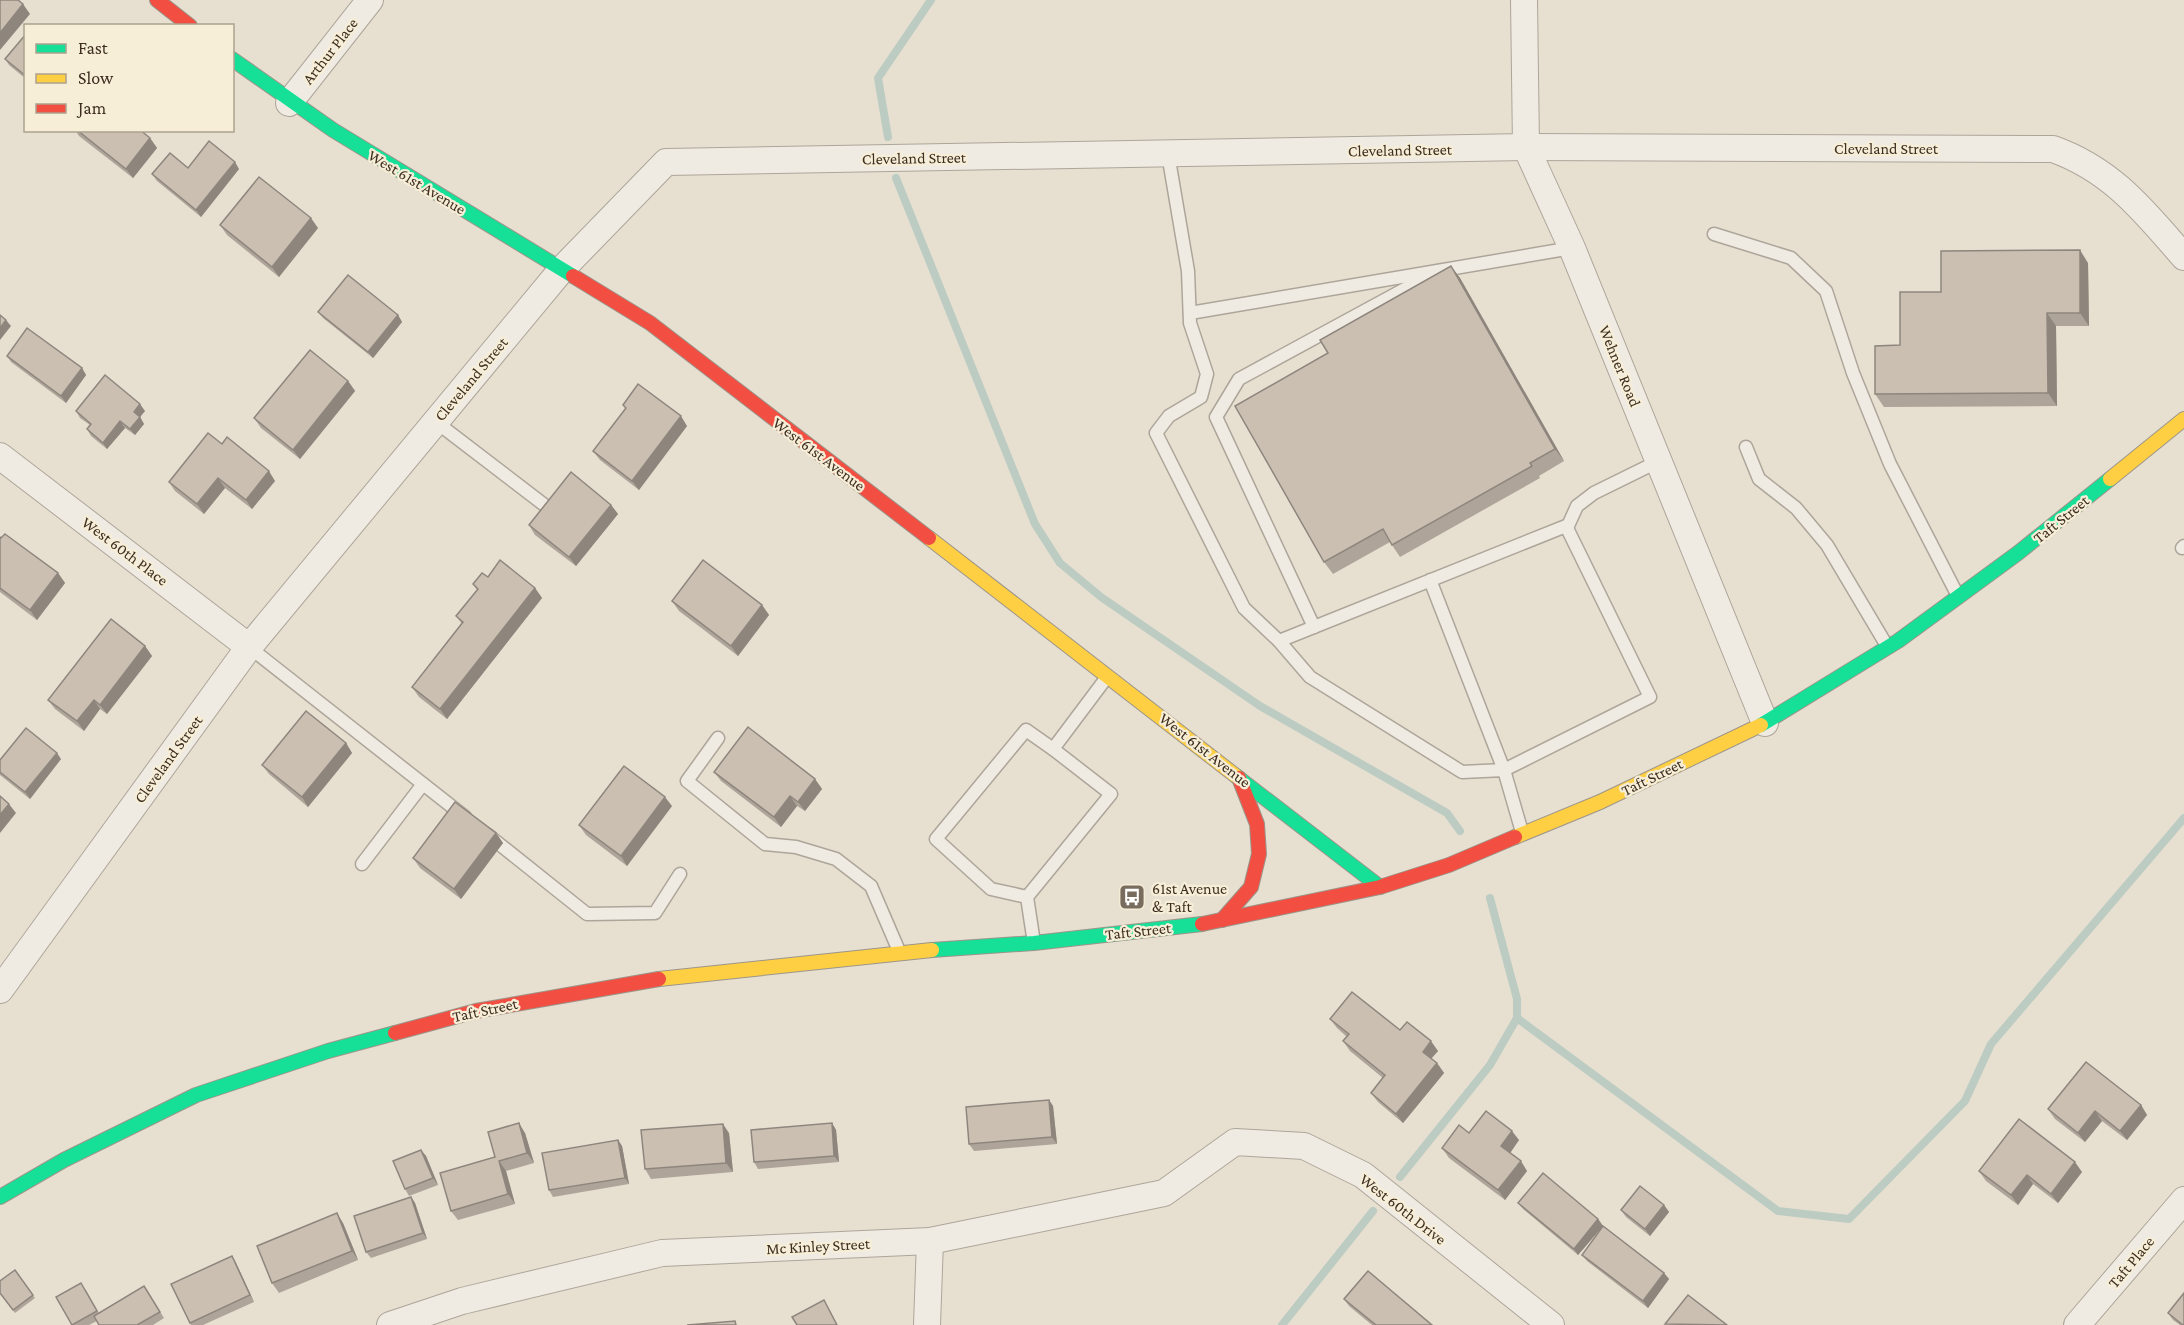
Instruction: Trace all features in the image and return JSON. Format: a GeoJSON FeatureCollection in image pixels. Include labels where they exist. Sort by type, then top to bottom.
{"type":"FeatureCollection","features":[{"type":"Feature","properties":{"kind":"main road"},"geometry":{"type":"LineString","coordinates":[[157,0],[187,24]]}},
{"type":"Feature","properties":{"kind":"main road","name":"West 61st Avenue"},"geometry":{"type":"LineString","coordinates":[[234,60],[289,103],[424,188],[563,268],[650,323],[1380,887]]}},
{"type":"Feature","properties":{"kind":"main road","name":"Taft Street"},"geometry":{"type":"LineString","coordinates":[[0,1197],[64,1160],[195,1095],[328,1051],[487,1009],[684,975],[900,952],[1034,943],[1222,920],[1380,887],[1449,865],[1600,802],[1765,723],[1888,647],[1959,597],[2018,554],[2184,419]]}},
{"type":"Feature","properties":{"kind":"main road"},"geometry":{"type":"LineString","coordinates":[[1222,920],[1251,887],[1258,854],[1257,824],[1238,776]]}},
{"type":"Feature","properties":{"kind":"street","name":"Arthur Place"},"geometry":{"type":"LineString","coordinates":[[289,103],[370,0]]}},
{"type":"Feature","properties":{"kind":"street","name":"Wehner Road"},"geometry":{"type":"LineString","coordinates":[[1524,0],[1526,147],[1572,248],[1765,723]]}},
{"type":"Feature","properties":{"kind":"street","name":"Cleveland Street"},"geometry":{"type":"LineString","coordinates":[[0,990],[249,647],[563,268],[666,162],[1526,147],[2053,149],[2081,159],[2122,189],[2184,257]]}},
{"type":"Feature","properties":{"kind":"street","name":"West 60th Place"},"geometry":{"type":"LineString","coordinates":[[0,456],[249,647]]}},
{"type":"Feature","properties":{"kind":"street","name":"Mc Kinley Street"},"geometry":{"type":"LineString","coordinates":[[390,1325],[462,1301],[662,1253],[930,1241],[1164,1192],[1235,1142]]}},
{"type":"Feature","properties":{"kind":"street","name":"West 60th Drive"},"geometry":{"type":"LineString","coordinates":[[1235,1142],[1304,1146],[1363,1175],[1542,1322]]}},
{"type":"Feature","properties":{"kind":"street","name":"Taft Place"},"geometry":{"type":"LineString","coordinates":[[2078,1325],[2184,1200]]}},
{"type":"Feature","properties":{"kind":"street"},"geometry":{"type":"LineString","coordinates":[[927,1325],[930,1241]]}},
{"type":"Feature","properties":{"kind":"lane"},"geometry":{"type":"LineString","coordinates":[[1168,154],[1188,271],[1190,323],[1208,375],[1201,397],[1169,416],[1156,433],[1244,608],[1279,641],[1311,677],[1462,772],[1504,770],[1650,697],[1567,528]]}},
{"type":"Feature","properties":{"kind":"lane"},"geometry":{"type":"LineString","coordinates":[[1714,234],[1791,258],[1826,291],[1853,373],[1890,464],[1959,597]]}},
{"type":"Feature","properties":{"kind":"lane"},"geometry":{"type":"LineString","coordinates":[[1190,313],[1572,248]]}},
{"type":"Feature","properties":{"kind":"lane"},"geometry":{"type":"LineString","coordinates":[[1314,627],[1216,417],[1239,379],[1438,271]]}},
{"type":"Feature","properties":{"kind":"lane"},"geometry":{"type":"LineString","coordinates":[[436,422],[547,507]]}},
{"type":"Feature","properties":{"kind":"lane"},"geometry":{"type":"LineString","coordinates":[[1746,447],[1760,479],[1796,508],[1827,545],[1888,647]]}},
{"type":"Feature","properties":{"kind":"lane"},"geometry":{"type":"LineString","coordinates":[[1567,528],[1577,506],[1594,493],[1659,461]]}},
{"type":"Feature","properties":{"kind":"lane"},"geometry":{"type":"LineString","coordinates":[[1279,641],[1566,526],[1567,528]]}},
{"type":"Feature","properties":{"kind":"lane"},"geometry":{"type":"LineString","coordinates":[[1430,580],[1504,770],[1523,834]]}},
{"type":"Feature","properties":{"kind":"lane"},"geometry":{"type":"LineString","coordinates":[[249,647],[587,914],[655,913],[680,874]]}},
{"type":"Feature","properties":{"kind":"lane"},"geometry":{"type":"LineString","coordinates":[[1053,749],[1108,676]]}},
{"type":"Feature","properties":{"kind":"lane"},"geometry":{"type":"LineString","coordinates":[[1027,897],[991,889],[936,839],[1026,730],[1111,794],[1027,897],[1034,943]]}},
{"type":"Feature","properties":{"kind":"lane"},"geometry":{"type":"LineString","coordinates":[[718,738],[687,781],[765,844],[796,847],[836,859],[871,886],[900,952]]}},
{"type":"Feature","properties":{"kind":"lane"},"geometry":{"type":"LineString","coordinates":[[362,864],[423,784]]}},
{"type":"Feature","properties":{"kind":"building"},"geometry":{"type":"Polygon","coordinates":[[[0,0],[18,0],[23,4],[0,33],[0,0]]]}},
{"type":"Feature","properties":{"kind":"building"},"geometry":{"type":"Polygon","coordinates":[[[24,36],[24,74],[5,59],[24,36]]]}},
{"type":"Feature","properties":{"kind":"building"},"geometry":{"type":"Polygon","coordinates":[[[80,132],[142,132],[150,138],[126,169],[80,132]]]}},
{"type":"Feature","properties":{"kind":"building"},"geometry":{"type":"Polygon","coordinates":[[[209,141],[235,162],[196,210],[152,174],[170,153],[188,168],[209,141]]]}},
{"type":"Feature","properties":{"kind":"building"},"geometry":{"type":"Polygon","coordinates":[[[259,177],[311,218],[272,267],[220,225],[259,177]]]}},
{"type":"Feature","properties":{"kind":"building"},"geometry":{"type":"Polygon","coordinates":[[[2080,250],[2080,313],[2047,313],[2048,393],[1875,394],[1875,346],[1900,345],[1900,292],[1941,292],[1941,251],[2080,250]]]}},
{"type":"Feature","properties":{"kind":"building"},"geometry":{"type":"Polygon","coordinates":[[[1451,266],[1555,449],[1530,463],[1532,466],[1392,545],[1383,529],[1324,562],[1235,406],[1328,353],[1320,340],[1451,266]]]}},
{"type":"Feature","properties":{"kind":"building"},"geometry":{"type":"Polygon","coordinates":[[[348,275],[398,315],[368,352],[318,312],[348,275]]]}},
{"type":"Feature","properties":{"kind":"building"},"geometry":{"type":"Polygon","coordinates":[[[0,315],[6,320],[0,328],[0,315]]]}},
{"type":"Feature","properties":{"kind":"building"},"geometry":{"type":"Polygon","coordinates":[[[27,328],[82,368],[61,396],[7,356],[27,328]]]}},
{"type":"Feature","properties":{"kind":"building"},"geometry":{"type":"Polygon","coordinates":[[[310,350],[348,381],[293,450],[254,418],[310,350]]]}},
{"type":"Feature","properties":{"kind":"building"},"geometry":{"type":"Polygon","coordinates":[[[105,375],[140,404],[134,412],[140,417],[130,429],[120,421],[103,443],[87,429],[91,424],[76,411],[105,375]]]}},
{"type":"Feature","properties":{"kind":"building"},"geometry":{"type":"Polygon","coordinates":[[[638,384],[681,416],[632,481],[593,451],[626,408],[623,405],[638,384]]]}},
{"type":"Feature","properties":{"kind":"building"},"geometry":{"type":"Polygon","coordinates":[[[208,433],[222,444],[227,437],[269,471],[246,500],[218,478],[197,504],[169,482],[208,433]]]}},
{"type":"Feature","properties":{"kind":"building"},"geometry":{"type":"Polygon","coordinates":[[[571,472],[611,505],[569,557],[529,525],[571,472]]]}},
{"type":"Feature","properties":{"kind":"building"},"geometry":{"type":"Polygon","coordinates":[[[5,534],[58,573],[30,610],[0,588],[0,537],[5,534]]]}},
{"type":"Feature","properties":{"kind":"building"},"geometry":{"type":"Polygon","coordinates":[[[500,560],[535,588],[440,709],[412,687],[463,622],[456,616],[478,589],[473,584],[482,573],[488,577],[500,560]]]}},
{"type":"Feature","properties":{"kind":"building"},"geometry":{"type":"Polygon","coordinates":[[[703,560],[762,605],[731,646],[672,601],[703,560]]]}},
{"type":"Feature","properties":{"kind":"building"},"geometry":{"type":"Polygon","coordinates":[[[111,619],[145,646],[100,705],[94,700],[77,721],[48,700],[111,619]]]}},
{"type":"Feature","properties":{"kind":"building"},"geometry":{"type":"Polygon","coordinates":[[[306,711],[346,743],[302,797],[262,765],[306,711]]]}},
{"type":"Feature","properties":{"kind":"building"},"geometry":{"type":"Polygon","coordinates":[[[748,727],[815,779],[798,802],[790,796],[774,817],[714,772],[748,727]]]}},
{"type":"Feature","properties":{"kind":"building"},"geometry":{"type":"Polygon","coordinates":[[[26,728],[57,753],[25,792],[0,772],[0,760],[26,728]]]}},
{"type":"Feature","properties":{"kind":"building"},"geometry":{"type":"Polygon","coordinates":[[[624,766],[665,797],[621,856],[579,825],[624,766]]]}},
{"type":"Feature","properties":{"kind":"building"},"geometry":{"type":"Polygon","coordinates":[[[0,796],[9,804],[0,815],[0,796]]]}},
{"type":"Feature","properties":{"kind":"building"},"geometry":{"type":"Polygon","coordinates":[[[455,802],[496,833],[454,889],[413,858],[455,802]]]}},
{"type":"Feature","properties":{"kind":"building"},"geometry":{"type":"Polygon","coordinates":[[[1352,992],[1400,1030],[1407,1022],[1431,1041],[1423,1052],[1437,1063],[1396,1114],[1371,1093],[1385,1075],[1343,1041],[1349,1034],[1330,1019],[1352,992]]]}},
{"type":"Feature","properties":{"kind":"building"},"geometry":{"type":"Polygon","coordinates":[[[2086,1062],[2141,1105],[2120,1131],[2095,1111],[2078,1133],[2048,1109],[2086,1062]]]}},
{"type":"Feature","properties":{"kind":"building"},"geometry":{"type":"Polygon","coordinates":[[[1049,1100],[1052,1137],[969,1144],[966,1107],[1049,1100]]]}},
{"type":"Feature","properties":{"kind":"building"},"geometry":{"type":"Polygon","coordinates":[[[1486,1111],[1512,1131],[1501,1146],[1521,1161],[1498,1190],[1442,1148],[1459,1125],[1469,1133],[1486,1111]]]}},
{"type":"Feature","properties":{"kind":"building"},"geometry":{"type":"Polygon","coordinates":[[[2019,1119],[2075,1162],[2051,1194],[2027,1175],[2011,1195],[1979,1171],[2019,1119]]]}},
{"type":"Feature","properties":{"kind":"building"},"geometry":{"type":"Polygon","coordinates":[[[519,1123],[527,1153],[499,1161],[508,1194],[451,1211],[440,1173],[495,1157],[488,1132],[519,1123]]]}},
{"type":"Feature","properties":{"kind":"building"},"geometry":{"type":"Polygon","coordinates":[[[832,1123],[834,1156],[754,1162],[751,1130],[832,1123]]]}},
{"type":"Feature","properties":{"kind":"building"},"geometry":{"type":"Polygon","coordinates":[[[723,1124],[726,1163],[645,1169],[641,1130],[723,1124]]]}},
{"type":"Feature","properties":{"kind":"building"},"geometry":{"type":"Polygon","coordinates":[[[618,1140],[625,1178],[549,1190],[542,1153],[618,1140]]]}},
{"type":"Feature","properties":{"kind":"building"},"geometry":{"type":"Polygon","coordinates":[[[421,1150],[433,1178],[405,1189],[393,1161],[421,1150]]]}},
{"type":"Feature","properties":{"kind":"building"},"geometry":{"type":"Polygon","coordinates":[[[1543,1173],[1598,1219],[1574,1249],[1518,1203],[1543,1173]]]}},
{"type":"Feature","properties":{"kind":"building"},"geometry":{"type":"Polygon","coordinates":[[[1640,1186],[1664,1205],[1645,1229],[1621,1210],[1640,1186]]]}},
{"type":"Feature","properties":{"kind":"building"},"geometry":{"type":"Polygon","coordinates":[[[411,1197],[423,1233],[366,1252],[354,1216],[411,1197]]]}},
{"type":"Feature","properties":{"kind":"building"},"geometry":{"type":"Polygon","coordinates":[[[337,1213],[352,1251],[272,1283],[257,1246],[337,1213]]]}},
{"type":"Feature","properties":{"kind":"building"},"geometry":{"type":"Polygon","coordinates":[[[1603,1226],[1664,1273],[1643,1301],[1582,1255],[1603,1226]]]}},
{"type":"Feature","properties":{"kind":"building"},"geometry":{"type":"Polygon","coordinates":[[[232,1256],[250,1295],[190,1323],[171,1284],[232,1256]]]}},
{"type":"Feature","properties":{"kind":"building"},"geometry":{"type":"Polygon","coordinates":[[[15,1270],[33,1295],[13,1310],[0,1293],[0,1281],[15,1270]]]}},
{"type":"Feature","properties":{"kind":"building"},"geometry":{"type":"Polygon","coordinates":[[[1368,1271],[1432,1325],[1376,1325],[1344,1299],[1368,1271]]]}},
{"type":"Feature","properties":{"kind":"building"},"geometry":{"type":"Polygon","coordinates":[[[81,1283],[97,1311],[72,1325],[56,1297],[81,1283]]]}},
{"type":"Feature","properties":{"kind":"building"},"geometry":{"type":"Polygon","coordinates":[[[144,1286],[160,1312],[137,1325],[99,1325],[94,1316],[144,1286]]]}},
{"type":"Feature","properties":{"kind":"building"},"geometry":{"type":"Polygon","coordinates":[[[2184,1293],[2184,1325],[2183,1325],[2168,1313],[2184,1293]]]}},
{"type":"Feature","properties":{"kind":"building"},"geometry":{"type":"Polygon","coordinates":[[[1688,1295],[1727,1325],[1665,1324],[1688,1295]]]}},
{"type":"Feature","properties":{"kind":"building"},"geometry":{"type":"Polygon","coordinates":[[[824,1300],[837,1325],[797,1325],[792,1317],[824,1300]]]}},
{"type":"Feature","properties":{"kind":"building"},"geometry":{"type":"Polygon","coordinates":[[[735,1321],[736,1325],[687,1325],[735,1321]]]}},
{"type":"Feature","properties":{"kind":"waterway"},"geometry":{"type":"LineString","coordinates":[[888,137],[878,78],[931,0]]}},
{"type":"Feature","properties":{"kind":"waterway"},"geometry":{"type":"LineString","coordinates":[[896,178],[1035,524],[1060,563],[1101,597],[1260,706],[1447,813],[1460,831]]}},
{"type":"Feature","properties":{"kind":"waterway"},"geometry":{"type":"LineString","coordinates":[[1517,1018],[1778,1211],[1849,1219],[1965,1101],[1991,1044],[2184,818]]}},
{"type":"Feature","properties":{"kind":"waterway"},"geometry":{"type":"LineString","coordinates":[[1400,1177],[1490,1065],[1517,1018],[1517,999],[1490,898]]}},
{"type":"Feature","properties":{"kind":"waterway"},"geometry":{"type":"LineString","coordinates":[[1282,1325],[1373,1211]]}},
{"type":"Feature","properties":{"kind":"traffic: fast"},"geometry":{"type":"LineString","coordinates":[[234,60],[333,130],[573,276]]}},
{"type":"Feature","properties":{"kind":"traffic: fast"},"geometry":{"type":"LineString","coordinates":[[1761,725],[1898,641],[2018,553],[2110,479]]}},
{"type":"Feature","properties":{"kind":"traffic: fast"},"geometry":{"type":"LineString","coordinates":[[1236,776],[1380,887]]}},
{"type":"Feature","properties":{"kind":"traffic: fast"},"geometry":{"type":"LineString","coordinates":[[932,950],[1034,943],[1202,924]]}},
{"type":"Feature","properties":{"kind":"traffic: fast"},"geometry":{"type":"LineString","coordinates":[[0,1197],[64,1160],[196,1095],[328,1051],[395,1033]]}},
{"type":"Feature","properties":{"kind":"traffic: slow"},"geometry":{"type":"LineString","coordinates":[[2110,479],[2184,419]]}},
{"type":"Feature","properties":{"kind":"traffic: slow"},"geometry":{"type":"LineString","coordinates":[[929,538],[1236,776]]}},
{"type":"Feature","properties":{"kind":"traffic: slow"},"geometry":{"type":"LineString","coordinates":[[1515,837],[1600,802],[1761,725]]}},
{"type":"Feature","properties":{"kind":"traffic: slow"},"geometry":{"type":"LineString","coordinates":[[659,979],[932,950]]}},
{"type":"Feature","properties":{"kind":"traffic: jam"},"geometry":{"type":"LineString","coordinates":[[157,0],[187,24]]}},
{"type":"Feature","properties":{"kind":"traffic: jam"},"geometry":{"type":"LineString","coordinates":[[573,276],[650,323],[929,538]]}},
{"type":"Feature","properties":{"kind":"traffic: jam"},"geometry":{"type":"LineString","coordinates":[[1222,920],[1251,887],[1259,854],[1257,824],[1239,778]]}},
{"type":"Feature","properties":{"kind":"traffic: jam"},"geometry":{"type":"LineString","coordinates":[[1202,924],[1380,887],[1449,865],[1515,837]]}},
{"type":"Feature","properties":{"kind":"traffic: jam"},"geometry":{"type":"LineString","coordinates":[[395,1033],[476,1011],[659,979]]}},
{"type":"Feature","properties":{"kind":"place","name":"61st Avenue & Taft"},"geometry":{"type":"Point","coordinates":[1132,897]}}]}
